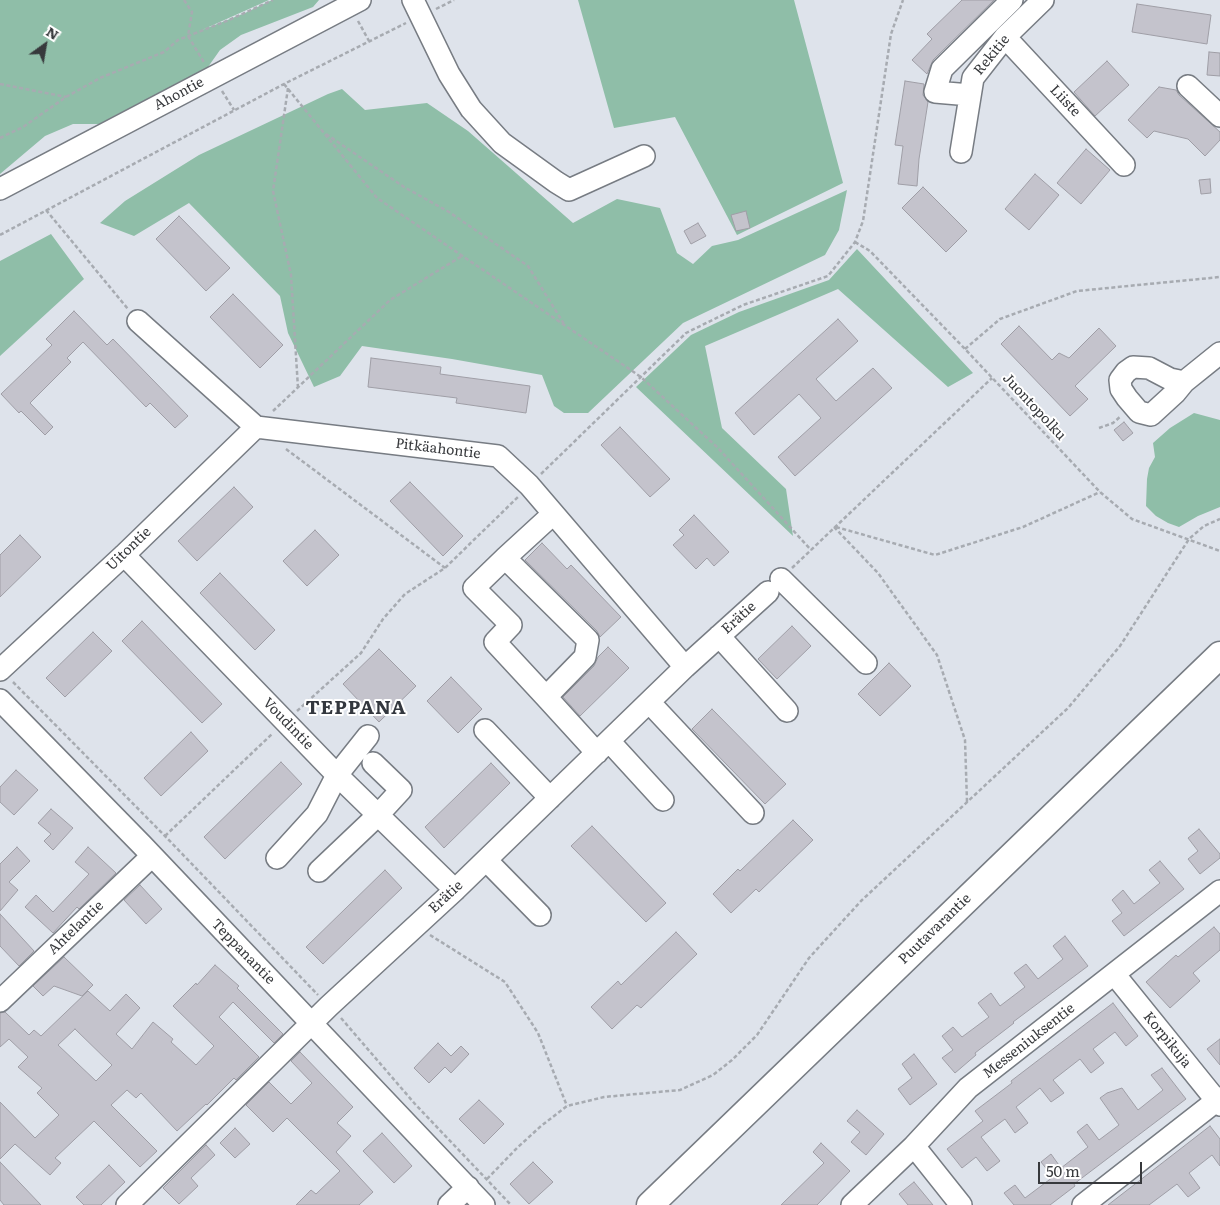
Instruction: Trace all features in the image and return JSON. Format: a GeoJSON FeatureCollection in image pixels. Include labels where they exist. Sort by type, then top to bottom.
{"type":"FeatureCollection","features":[{"type":"Feature","properties":{"kind":"main road","name":"Puutavarantie"},"geometry":{"type":"LineString","coordinates":[[650,1205],[1220,655]]}},
{"type":"Feature","properties":{"kind":"street","name":"Ahontie"},"geometry":{"type":"LineString","coordinates":[[0,189],[360,0]]}},
{"type":"Feature","properties":{"kind":"street"},"geometry":{"type":"LineString","coordinates":[[970,95],[935,92],[942,69],[1012,0]]}},
{"type":"Feature","properties":{"kind":"street","name":"Rekitie"},"geometry":{"type":"LineString","coordinates":[[961,152],[973,78],[1005,37],[1043,0]]}},
{"type":"Feature","properties":{"kind":"street"},"geometry":{"type":"LineString","coordinates":[[417,8],[449,74],[470,109],[502,142],[562,186],[569,190],[644,156]]}},
{"type":"Feature","properties":{"kind":"street","name":"Liiste"},"geometry":{"type":"LineString","coordinates":[[1005,37],[1124,165]]}},
{"type":"Feature","properties":{"kind":"street"},"geometry":{"type":"LineString","coordinates":[[1188,86],[1220,116]]}},
{"type":"Feature","properties":{"kind":"street"},"geometry":{"type":"LineString","coordinates":[[138,321],[256,426]]}},
{"type":"Feature","properties":{"kind":"street"},"geometry":{"type":"LineString","coordinates":[[1184,382],[1170,379],[1149,368],[1133,367],[1120,380],[1121,388],[1133,406],[1139,412],[1151,415],[1184,382],[1220,353]]}},
{"type":"Feature","properties":{"kind":"street","name":"Pitkäahontie"},"geometry":{"type":"LineString","coordinates":[[256,426],[498,456],[554,514],[686,667]]}},
{"type":"Feature","properties":{"kind":"street","name":"Uitontie"},"geometry":{"type":"LineString","coordinates":[[0,669],[124,554],[256,426]]}},
{"type":"Feature","properties":{"kind":"street"},"geometry":{"type":"LineString","coordinates":[[554,514],[474,588],[510,625],[495,642],[546,697],[663,800]]}},
{"type":"Feature","properties":{"kind":"street","name":"Voudintie"},"geometry":{"type":"LineString","coordinates":[[124,554],[337,775],[455,890]]}},
{"type":"Feature","properties":{"kind":"street"},"geometry":{"type":"LineString","coordinates":[[505,558],[588,640],[585,657],[546,697]]}},
{"type":"Feature","properties":{"kind":"street"},"geometry":{"type":"LineString","coordinates":[[774,586],[866,663]]}},
{"type":"Feature","properties":{"kind":"street","name":"Erätie"},"geometry":{"type":"LineString","coordinates":[[127,1205],[311,1023],[455,890],[649,702],[774,586]]}},
{"type":"Feature","properties":{"kind":"street"},"geometry":{"type":"LineString","coordinates":[[719,636],[787,711]]}},
{"type":"Feature","properties":{"kind":"street","name":"Teppanantie"},"geometry":{"type":"LineString","coordinates":[[0,700],[311,1023],[477,1183],[484,1205]]}},
{"type":"Feature","properties":{"kind":"street"},"geometry":{"type":"LineString","coordinates":[[649,702],[753,813]]}},
{"type":"Feature","properties":{"kind":"street"},"geometry":{"type":"LineString","coordinates":[[485,730],[550,798]]}},
{"type":"Feature","properties":{"kind":"street"},"geometry":{"type":"LineString","coordinates":[[277,858],[317,814],[337,775],[368,736]]}},
{"type":"Feature","properties":{"kind":"street"},"geometry":{"type":"LineString","coordinates":[[319,871],[378,815],[400,790],[373,763]]}},
{"type":"Feature","properties":{"kind":"street","name":"Ahtelantie"},"geometry":{"type":"LineString","coordinates":[[0,1001],[152,856]]}},
{"type":"Feature","properties":{"kind":"street"},"geometry":{"type":"LineString","coordinates":[[486,860],[540,915]]}},
{"type":"Feature","properties":{"kind":"street","name":"Messeniuksentie"},"geometry":{"type":"LineString","coordinates":[[852,1205],[914,1146],[968,1088],[1220,891]]}},
{"type":"Feature","properties":{"kind":"street","name":"Korpikuja"},"geometry":{"type":"LineString","coordinates":[[1114,975],[1219,1101]]}},
{"type":"Feature","properties":{"kind":"street"},"geometry":{"type":"LineString","coordinates":[[1083,1205],[1219,1101]]}},
{"type":"Feature","properties":{"kind":"street"},"geometry":{"type":"LineString","coordinates":[[914,1146],[961,1205]]}},
{"type":"Feature","properties":{"kind":"street"},"geometry":{"type":"LineString","coordinates":[[449,1205],[477,1183]]}},
{"type":"Feature","properties":{"kind":"path"},"geometry":{"type":"LineString","coordinates":[[184,0],[192,12],[188,36]]}},
{"type":"Feature","properties":{"kind":"path"},"geometry":{"type":"LineString","coordinates":[[0,138],[24,127],[66,96],[100,78],[164,52],[178,40],[229,20],[272,0]]}},
{"type":"Feature","properties":{"kind":"path"},"geometry":{"type":"LineString","coordinates":[[0,235],[284,84],[417,8],[454,0]]}},
{"type":"Feature","properties":{"kind":"path"},"geometry":{"type":"LineString","coordinates":[[165,836],[285,721],[361,653],[383,619],[405,594],[446,568],[686,333],[743,305],[828,276],[855,242],[863,221],[891,34],[903,0]]}},
{"type":"Feature","properties":{"kind":"path"},"geometry":{"type":"LineString","coordinates":[[0,84],[66,96]]}},
{"type":"Feature","properties":{"kind":"path"},"geometry":{"type":"LineString","coordinates":[[284,84],[377,198],[641,377],[718,448],[811,550]]}},
{"type":"Feature","properties":{"kind":"path"},"geometry":{"type":"LineString","coordinates":[[288,88],[273,191],[291,275],[298,388]]}},
{"type":"Feature","properties":{"kind":"path"},"geometry":{"type":"LineString","coordinates":[[323,132],[404,187],[450,212],[528,266],[565,326]]}},
{"type":"Feature","properties":{"kind":"path"},"geometry":{"type":"LineString","coordinates":[[46,210],[138,321]]}},
{"type":"Feature","properties":{"kind":"path","name":"Juontopolku"},"geometry":{"type":"LineString","coordinates":[[855,242],[870,251],[1100,492],[1132,519],[1220,551]]}},
{"type":"Feature","properties":{"kind":"path"},"geometry":{"type":"LineString","coordinates":[[256,426],[390,300],[462,256]]}},
{"type":"Feature","properties":{"kind":"path"},"geometry":{"type":"LineString","coordinates":[[965,349],[1000,319],[1077,291],[1220,277]]}},
{"type":"Feature","properties":{"kind":"path"},"geometry":{"type":"LineString","coordinates":[[774,586],[992,378]]}},
{"type":"Feature","properties":{"kind":"path"},"geometry":{"type":"LineString","coordinates":[[1099,428],[1112,423],[1133,406]]}},
{"type":"Feature","properties":{"kind":"path"},"geometry":{"type":"LineString","coordinates":[[280,444],[446,568]]}},
{"type":"Feature","properties":{"kind":"path"},"geometry":{"type":"LineString","coordinates":[[834,527],[935,555],[1023,527],[1100,492]]}},
{"type":"Feature","properties":{"kind":"path"},"geometry":{"type":"LineString","coordinates":[[477,1183],[541,1126],[567,1106],[604,1097],[680,1090],[713,1075],[732,1060],[757,1035],[809,958],[861,901],[1068,708],[1120,646],[1189,539],[1204,526],[1220,519]]}},
{"type":"Feature","properties":{"kind":"path"},"geometry":{"type":"LineString","coordinates":[[834,527],[878,573],[937,655],[965,740],[967,802]]}},
{"type":"Feature","properties":{"kind":"path"},"geometry":{"type":"LineString","coordinates":[[0,669],[329,1006],[415,1104],[477,1183],[511,1205]]}},
{"type":"Feature","properties":{"kind":"path"},"geometry":{"type":"LineString","coordinates":[[416,926],[505,982],[538,1033],[567,1106]]}},
{"type":"Feature","properties":{"kind":"green space"},"geometry":{"type":"Polygon","coordinates":[[[0,0],[269,0],[202,30],[272,0],[319,0],[313,7],[241,35],[220,50],[208,67],[99,124],[73,124],[45,136],[0,174],[0,0]]]}},
{"type":"Feature","properties":{"kind":"green space"},"geometry":{"type":"Polygon","coordinates":[[[578,0],[794,0],[843,183],[737,235],[675,117],[614,128],[578,0]]]}},
{"type":"Feature","properties":{"kind":"green space"},"geometry":{"type":"Polygon","coordinates":[[[342,89],[365,110],[427,103],[468,131],[573,223],[617,199],[660,208],[677,253],[693,264],[712,246],[738,240],[847,190],[839,230],[825,255],[683,323],[588,413],[564,413],[554,406],[542,375],[362,346],[340,376],[314,387],[288,333],[280,296],[189,203],[134,236],[100,223],[125,201],[199,155],[342,89]]]}},
{"type":"Feature","properties":{"kind":"green space"},"geometry":{"type":"Polygon","coordinates":[[[51,234],[84,279],[0,356],[0,261],[51,234]]]}},
{"type":"Feature","properties":{"kind":"green space"},"geometry":{"type":"Polygon","coordinates":[[[857,249],[973,373],[948,387],[838,289],[705,346],[722,428],[786,489],[793,536],[636,387],[691,335],[739,312],[829,280],[857,249]]]}},
{"type":"Feature","properties":{"kind":"green space"},"geometry":{"type":"Polygon","coordinates":[[[1194,413],[1220,420],[1220,507],[1198,516],[1179,527],[1156,516],[1146,506],[1147,479],[1149,468],[1155,457],[1153,443],[1170,428],[1194,413]]]}},
{"type":"Feature","properties":{"kind":"building"},"geometry":{"type":"Polygon","coordinates":[[[962,0],[994,0],[933,60],[927,74],[912,60],[932,39],[927,34],[962,0]]]}},
{"type":"Feature","properties":{"kind":"building"},"geometry":{"type":"Polygon","coordinates":[[[1137,4],[1211,15],[1207,44],[1132,32],[1137,4]]]}},
{"type":"Feature","properties":{"kind":"building"},"geometry":{"type":"Polygon","coordinates":[[[1209,52],[1220,53],[1220,76],[1207,75],[1209,52]]]}},
{"type":"Feature","properties":{"kind":"building"},"geometry":{"type":"Polygon","coordinates":[[[1107,61],[1129,85],[1095,116],[1074,92],[1107,61]]]}},
{"type":"Feature","properties":{"kind":"building"},"geometry":{"type":"Polygon","coordinates":[[[905,81],[924,84],[923,95],[928,102],[919,159],[917,186],[898,184],[903,146],[895,145],[905,81]]]}},
{"type":"Feature","properties":{"kind":"building"},"geometry":{"type":"Polygon","coordinates":[[[1159,87],[1176,90],[1179,95],[1220,132],[1220,140],[1205,156],[1188,139],[1154,131],[1147,138],[1128,120],[1159,87]]]}},
{"type":"Feature","properties":{"kind":"building"},"geometry":{"type":"Polygon","coordinates":[[[1086,149],[1110,170],[1081,204],[1057,183],[1086,149]]]}},
{"type":"Feature","properties":{"kind":"building"},"geometry":{"type":"Polygon","coordinates":[[[1035,174],[1059,195],[1029,230],[1005,209],[1035,174]]]}},
{"type":"Feature","properties":{"kind":"building"},"geometry":{"type":"Polygon","coordinates":[[[1210,179],[1211,193],[1201,194],[1199,180],[1210,179]]]}},
{"type":"Feature","properties":{"kind":"building"},"geometry":{"type":"Polygon","coordinates":[[[923,187],[967,231],[946,252],[902,208],[923,187]]]}},
{"type":"Feature","properties":{"kind":"building"},"geometry":{"type":"Polygon","coordinates":[[[746,211],[750,228],[736,231],[731,215],[746,211]]]}},
{"type":"Feature","properties":{"kind":"building"},"geometry":{"type":"Polygon","coordinates":[[[179,216],[230,268],[206,291],[156,239],[179,216]]]}},
{"type":"Feature","properties":{"kind":"building"},"geometry":{"type":"Polygon","coordinates":[[[698,223],[706,236],[691,244],[684,231],[698,223]]]}},
{"type":"Feature","properties":{"kind":"building"},"geometry":{"type":"Polygon","coordinates":[[[233,294],[283,345],[260,368],[210,317],[233,294]]]}},
{"type":"Feature","properties":{"kind":"building"},"geometry":{"type":"Polygon","coordinates":[[[74,311],[107,345],[113,339],[188,416],[175,428],[150,403],[146,407],[83,342],[67,358],[71,362],[30,403],[53,427],[45,435],[21,411],[19,413],[1,394],[52,345],[46,339],[74,311]]]}},
{"type":"Feature","properties":{"kind":"building"},"geometry":{"type":"Polygon","coordinates":[[[838,319],[858,341],[816,379],[836,401],[873,368],[892,388],[795,476],[778,457],[821,418],[799,394],[754,435],[735,413],[838,319]]]}},
{"type":"Feature","properties":{"kind":"building"},"geometry":{"type":"Polygon","coordinates":[[[1019,326],[1052,360],[1059,353],[1069,358],[1099,328],[1116,346],[1075,386],[1088,399],[1070,416],[1001,344],[1019,326]]]}},
{"type":"Feature","properties":{"kind":"building"},"geometry":{"type":"Polygon","coordinates":[[[371,358],[441,367],[440,374],[530,386],[526,413],[456,403],[457,398],[368,387],[371,358]]]}},
{"type":"Feature","properties":{"kind":"building"},"geometry":{"type":"Polygon","coordinates":[[[1124,422],[1133,433],[1123,441],[1114,430],[1124,422]]]}},
{"type":"Feature","properties":{"kind":"building"},"geometry":{"type":"Polygon","coordinates":[[[620,427],[670,479],[650,497],[601,445],[620,427]]]}},
{"type":"Feature","properties":{"kind":"building"},"geometry":{"type":"Polygon","coordinates":[[[410,482],[463,536],[443,556],[390,501],[410,482]]]}},
{"type":"Feature","properties":{"kind":"building"},"geometry":{"type":"Polygon","coordinates":[[[234,487],[253,507],[197,561],[178,541],[234,487]]]}},
{"type":"Feature","properties":{"kind":"building"},"geometry":{"type":"Polygon","coordinates":[[[694,515],[729,552],[714,566],[707,558],[696,569],[673,545],[684,535],[679,530],[694,515]]]}},
{"type":"Feature","properties":{"kind":"building"},"geometry":{"type":"Polygon","coordinates":[[[315,530],[339,555],[307,586],[283,561],[315,530]]]}},
{"type":"Feature","properties":{"kind":"building"},"geometry":{"type":"Polygon","coordinates":[[[20,535],[41,557],[0,597],[0,555],[20,535]]]}},
{"type":"Feature","properties":{"kind":"building"},"geometry":{"type":"Polygon","coordinates":[[[542,543],[567,569],[571,565],[621,617],[600,637],[597,631],[525,560],[542,543]]]}},
{"type":"Feature","properties":{"kind":"building"},"geometry":{"type":"Polygon","coordinates":[[[220,573],[275,630],[255,650],[200,593],[220,573]]]}},
{"type":"Feature","properties":{"kind":"building"},"geometry":{"type":"Polygon","coordinates":[[[142,621],[222,704],[202,723],[122,641],[142,621]]]}},
{"type":"Feature","properties":{"kind":"building"},"geometry":{"type":"Polygon","coordinates":[[[792,626],[811,646],[777,679],[758,659],[792,626]]]}},
{"type":"Feature","properties":{"kind":"building"},"geometry":{"type":"Polygon","coordinates":[[[93,632],[112,651],[65,697],[46,678],[93,632]]]}},
{"type":"Feature","properties":{"kind":"building"},"geometry":{"type":"Polygon","coordinates":[[[608,647],[629,668],[580,716],[563,697],[594,666],[598,657],[608,647]]]}},
{"type":"Feature","properties":{"kind":"building"},"geometry":{"type":"Polygon","coordinates":[[[379,649],[416,686],[379,722],[343,684],[379,649]]]}},
{"type":"Feature","properties":{"kind":"building"},"geometry":{"type":"Polygon","coordinates":[[[889,663],[911,686],[880,716],[858,694],[889,663]]]}},
{"type":"Feature","properties":{"kind":"building"},"geometry":{"type":"Polygon","coordinates":[[[451,677],[482,709],[458,733],[427,701],[451,677]]]}},
{"type":"Feature","properties":{"kind":"building"},"geometry":{"type":"Polygon","coordinates":[[[712,709],[786,784],[765,804],[692,729],[712,709]]]}},
{"type":"Feature","properties":{"kind":"building"},"geometry":{"type":"Polygon","coordinates":[[[191,732],[208,751],[161,796],[144,778],[191,732]]]}},
{"type":"Feature","properties":{"kind":"building"},"geometry":{"type":"Polygon","coordinates":[[[281,762],[302,784],[225,859],[204,837],[281,762]]]}},
{"type":"Feature","properties":{"kind":"building"},"geometry":{"type":"Polygon","coordinates":[[[491,763],[510,783],[444,848],[425,827],[491,763]]]}},
{"type":"Feature","properties":{"kind":"building"},"geometry":{"type":"Polygon","coordinates":[[[16,770],[38,790],[14,815],[0,802],[0,787],[16,770]]]}},
{"type":"Feature","properties":{"kind":"building"},"geometry":{"type":"Polygon","coordinates":[[[51,809],[73,828],[53,850],[44,841],[51,834],[38,823],[51,809]]]}},
{"type":"Feature","properties":{"kind":"building"},"geometry":{"type":"Polygon","coordinates":[[[793,820],[813,840],[759,892],[756,889],[731,913],[713,894],[793,820]]]}},
{"type":"Feature","properties":{"kind":"building"},"geometry":{"type":"Polygon","coordinates":[[[592,826],[666,903],[646,922],[571,846],[592,826]]]}},
{"type":"Feature","properties":{"kind":"building"},"geometry":{"type":"Polygon","coordinates":[[[1199,829],[1220,854],[1220,858],[1200,874],[1188,859],[1198,851],[1188,838],[1199,829]]]}},
{"type":"Feature","properties":{"kind":"building"},"geometry":{"type":"Polygon","coordinates":[[[17,847],[30,861],[9,882],[18,890],[0,911],[0,864],[17,847]]]}},
{"type":"Feature","properties":{"kind":"building"},"geometry":{"type":"Polygon","coordinates":[[[88,847],[116,873],[79,909],[77,907],[53,933],[25,907],[36,895],[53,912],[89,874],[75,862],[88,847]]]}},
{"type":"Feature","properties":{"kind":"building"},"geometry":{"type":"Polygon","coordinates":[[[1160,861],[1184,889],[1124,936],[1112,921],[1122,913],[1112,900],[1123,890],[1134,904],[1160,883],[1149,870],[1160,861]]]}},
{"type":"Feature","properties":{"kind":"building"},"geometry":{"type":"Polygon","coordinates":[[[385,870],[402,888],[323,964],[306,947],[385,870]]]}},
{"type":"Feature","properties":{"kind":"building"},"geometry":{"type":"Polygon","coordinates":[[[140,885],[162,909],[146,924],[124,900],[140,885]]]}},
{"type":"Feature","properties":{"kind":"building"},"geometry":{"type":"Polygon","coordinates":[[[0,914],[34,951],[19,966],[0,946],[0,914]]]}},
{"type":"Feature","properties":{"kind":"building"},"geometry":{"type":"Polygon","coordinates":[[[1214,927],[1220,934],[1220,950],[1193,973],[1200,981],[1170,1008],[1146,982],[1176,955],[1178,957],[1214,927]]]}},
{"type":"Feature","properties":{"kind":"building"},"geometry":{"type":"Polygon","coordinates":[[[676,932],[697,954],[641,1008],[637,1005],[612,1029],[591,1007],[618,981],[621,985],[676,932]]]}},
{"type":"Feature","properties":{"kind":"building"},"geometry":{"type":"Polygon","coordinates":[[[1065,936],[1088,966],[1013,1022],[975,1053],[976,1055],[955,1073],[942,1058],[953,1050],[942,1036],[953,1027],[962,1037],[989,1017],[978,1003],[991,993],[1000,1006],[1025,987],[1014,973],[1026,964],[1038,979],[1063,959],[1053,946],[1065,936]]]}},
{"type":"Feature","properties":{"kind":"building"},"geometry":{"type":"Polygon","coordinates":[[[64,957],[93,985],[82,996],[54,986],[43,996],[33,986],[64,957]]]}},
{"type":"Feature","properties":{"kind":"building"},"geometry":{"type":"Polygon","coordinates":[[[215,965],[239,986],[237,988],[283,1034],[274,1043],[233,1002],[219,1017],[259,1057],[236,1080],[234,1078],[177,1131],[141,1093],[136,1098],[127,1090],[111,1105],[157,1151],[140,1167],[94,1121],[55,1158],[61,1163],[50,1175],[15,1144],[0,1159],[0,1102],[35,1138],[59,1115],[37,1093],[42,1088],[18,1067],[28,1057],[9,1039],[0,1047],[0,1013],[5,1012],[29,1035],[34,1030],[41,1036],[88,991],[110,1011],[126,994],[140,1008],[116,1034],[132,1049],[153,1022],[173,1039],[171,1042],[196,1065],[214,1046],[173,1006],[196,983],[197,985],[215,965]],[[75,1029],[58,1045],[96,1081],[112,1065],[75,1029]]]}},
{"type":"Feature","properties":{"kind":"building"},"geometry":{"type":"Polygon","coordinates":[[[1113,1003],[1138,1036],[1126,1046],[1115,1032],[1093,1049],[1104,1063],[1091,1073],[1080,1059],[1053,1080],[1064,1093],[1051,1102],[1040,1088],[1016,1107],[1028,1123],[1015,1133],[1005,1119],[981,1137],[1000,1161],[987,1171],[976,1157],[962,1168],[947,1149],[983,1121],[975,1111],[1113,1003]]]}},
{"type":"Feature","properties":{"kind":"building"},"geometry":{"type":"Polygon","coordinates":[[[1220,1039],[1220,1065],[1207,1049],[1220,1039]]]}},
{"type":"Feature","properties":{"kind":"building"},"geometry":{"type":"Polygon","coordinates":[[[438,1043],[451,1056],[461,1046],[469,1054],[451,1073],[445,1067],[429,1083],[414,1068],[438,1043]]]}},
{"type":"Feature","properties":{"kind":"building"},"geometry":{"type":"Polygon","coordinates":[[[300,1052],[353,1107],[337,1123],[351,1136],[336,1152],[373,1192],[359,1205],[296,1205],[311,1190],[316,1194],[340,1171],[287,1118],[273,1132],[246,1105],[269,1082],[291,1104],[312,1083],[291,1061],[300,1052]]]}},
{"type":"Feature","properties":{"kind":"building"},"geometry":{"type":"Polygon","coordinates":[[[914,1054],[937,1084],[910,1105],[898,1089],[912,1078],[902,1064],[914,1054]]]}},
{"type":"Feature","properties":{"kind":"building"},"geometry":{"type":"Polygon","coordinates":[[[1162,1068],[1186,1099],[1074,1184],[1075,1186],[1050,1205],[1014,1205],[1004,1193],[1015,1185],[1025,1198],[1053,1177],[1041,1162],[1051,1154],[1061,1168],[1088,1147],[1077,1132],[1087,1124],[1099,1140],[1119,1125],[1100,1098],[1107,1093],[1122,1088],[1138,1110],[1163,1090],[1151,1075],[1162,1068]]]}},
{"type":"Feature","properties":{"kind":"building"},"geometry":{"type":"Polygon","coordinates":[[[479,1100],[504,1124],[484,1144],[459,1119],[479,1100]]]}},
{"type":"Feature","properties":{"kind":"building"},"geometry":{"type":"Polygon","coordinates":[[[857,1110],[884,1134],[866,1155],[851,1142],[860,1132],[847,1121],[857,1110]]]}},
{"type":"Feature","properties":{"kind":"building"},"geometry":{"type":"Polygon","coordinates":[[[1210,1126],[1220,1139],[1220,1166],[1212,1155],[1189,1173],[1200,1188],[1188,1197],[1177,1184],[1149,1205],[1108,1205],[1210,1126]]]}},
{"type":"Feature","properties":{"kind":"building"},"geometry":{"type":"Polygon","coordinates":[[[235,1128],[250,1144],[235,1158],[220,1143],[235,1128]]]}},
{"type":"Feature","properties":{"kind":"building"},"geometry":{"type":"Polygon","coordinates":[[[382,1133],[412,1166],[394,1183],[363,1151],[382,1133]]]}},
{"type":"Feature","properties":{"kind":"building"},"geometry":{"type":"Polygon","coordinates":[[[821,1143],[850,1171],[817,1205],[781,1205],[824,1163],[813,1152],[821,1143]]]}},
{"type":"Feature","properties":{"kind":"building"},"geometry":{"type":"Polygon","coordinates":[[[206,1145],[215,1155],[191,1178],[198,1186],[179,1204],[163,1188],[206,1145]]]}},
{"type":"Feature","properties":{"kind":"building"},"geometry":{"type":"Polygon","coordinates":[[[0,1162],[41,1205],[4,1205],[0,1200],[0,1162]]]}},
{"type":"Feature","properties":{"kind":"building"},"geometry":{"type":"Polygon","coordinates":[[[533,1162],[553,1182],[529,1204],[510,1184],[533,1162]]]}},
{"type":"Feature","properties":{"kind":"building"},"geometry":{"type":"Polygon","coordinates":[[[109,1165],[125,1182],[101,1205],[84,1205],[76,1197],[109,1165]]]}},
{"type":"Feature","properties":{"kind":"building"},"geometry":{"type":"Polygon","coordinates":[[[914,1182],[933,1205],[908,1205],[899,1194],[914,1182]]]}},
{"type":"Feature","properties":{"kind":"district","name":"TEPPANA"},"geometry":{"type":"Point","coordinates":[356,708]}}]}
